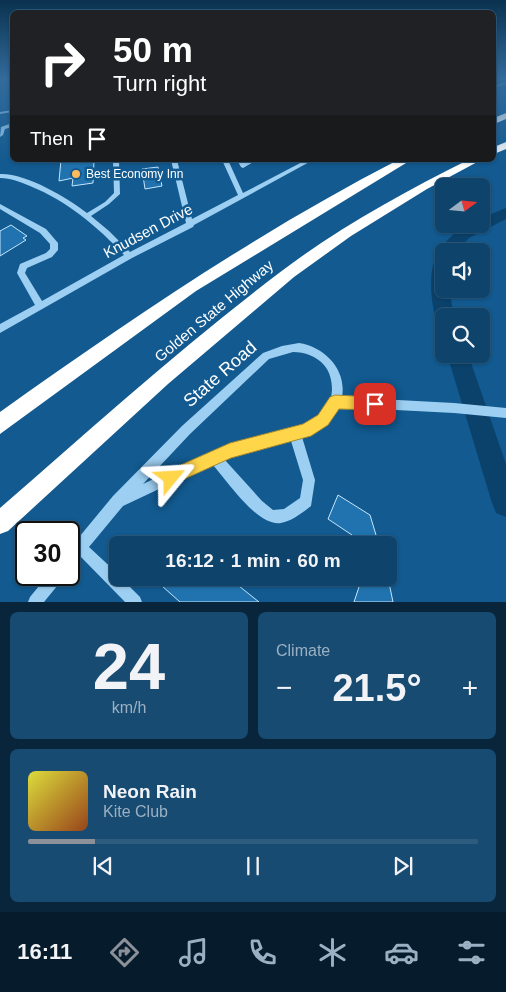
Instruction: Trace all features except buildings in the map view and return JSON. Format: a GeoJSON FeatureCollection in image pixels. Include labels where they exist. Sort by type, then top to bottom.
{"type":"FeatureCollection","features":[{"type":"Feature","properties":{"kind":"highway","name":"Golden State Highway"},"geometry":{"type":"LineString","coordinates":[[0,424],[121,335],[191,287],[356,187],[402,162]]}},
{"type":"Feature","properties":{"kind":"highway","name":"Golden State Highway"},"geometry":{"type":"LineString","coordinates":[[0,523],[162,378],[289,273],[356,228],[423,187],[472,162]]}},
{"type":"Feature","properties":{"kind":"street"},"geometry":{"type":"LineString","coordinates":[[0,135],[3,128],[10,126]]}},
{"type":"Feature","properties":{"kind":"street"},"geometry":{"type":"LineString","coordinates":[[88,215],[117,194],[116,162]]}},
{"type":"Feature","properties":{"kind":"street"},"geometry":{"type":"LineString","coordinates":[[174,162],[190,225]]}},
{"type":"Feature","properties":{"kind":"street"},"geometry":{"type":"LineString","coordinates":[[226,162],[242,197]]}},
{"type":"Feature","properties":{"kind":"street"},"geometry":{"type":"LineString","coordinates":[[241,162],[243,166],[250,162]]}},
{"type":"Feature","properties":{"kind":"street","name":"Knudsen Drive"},"geometry":{"type":"LineString","coordinates":[[0,329],[129,256],[306,162]]}},
{"type":"Feature","properties":{"kind":"street"},"geometry":{"type":"LineString","coordinates":[[2,176],[36,186],[63,199],[88,215],[129,256]]}},
{"type":"Feature","properties":{"kind":"street"},"geometry":{"type":"LineString","coordinates":[[0,206],[43,231],[54,243],[54,250],[49,255],[23,266],[21,273],[40,306]]}},
{"type":"Feature","properties":{"kind":"street","name":"State Road"},"geometry":{"type":"LineString","coordinates":[[80,547],[118,501],[186,430],[266,356],[279,350],[296,347],[310,350],[322,357],[332,368],[337,379],[338,389],[335,402],[323,420],[306,430],[214,457],[118,501]]}},
{"type":"Feature","properties":{"kind":"street"},"geometry":{"type":"LineString","coordinates":[[335,402],[454,408],[502,413]]}},
{"type":"Feature","properties":{"kind":"street"},"geometry":{"type":"LineString","coordinates":[[214,457],[267,515],[280,516],[290,514],[306,501],[309,480],[295,433]]}},
{"type":"Feature","properties":{"kind":"street"},"geometry":{"type":"LineString","coordinates":[[80,547],[135,602]]}},
{"type":"Feature","properties":{"kind":"street"},"geometry":{"type":"LineString","coordinates":[[35,602],[48,586]]}},
{"type":"Feature","properties":{"kind":"waterway"},"geometry":{"type":"LineString","coordinates":[[455,243],[463,234],[506,213]]}},
{"type":"Feature","properties":{"kind":"waterway"},"geometry":{"type":"LineString","coordinates":[[441,298],[443,308]]}},
{"type":"Feature","properties":{"kind":"waterway"},"geometry":{"type":"LineString","coordinates":[[460,363],[506,503]]}},
{"type":"Feature","properties":{"kind":"place","name":"Best Economy Inn"},"geometry":{"type":"Point","coordinates":[76,174]}},
{"type":"Feature","properties":{"kind":"route"},"geometry":{"type":"LineString","coordinates":[[171,478],[188,468],[230,451],[306,430],[323,420],[335,402],[375,404]]}}]}
